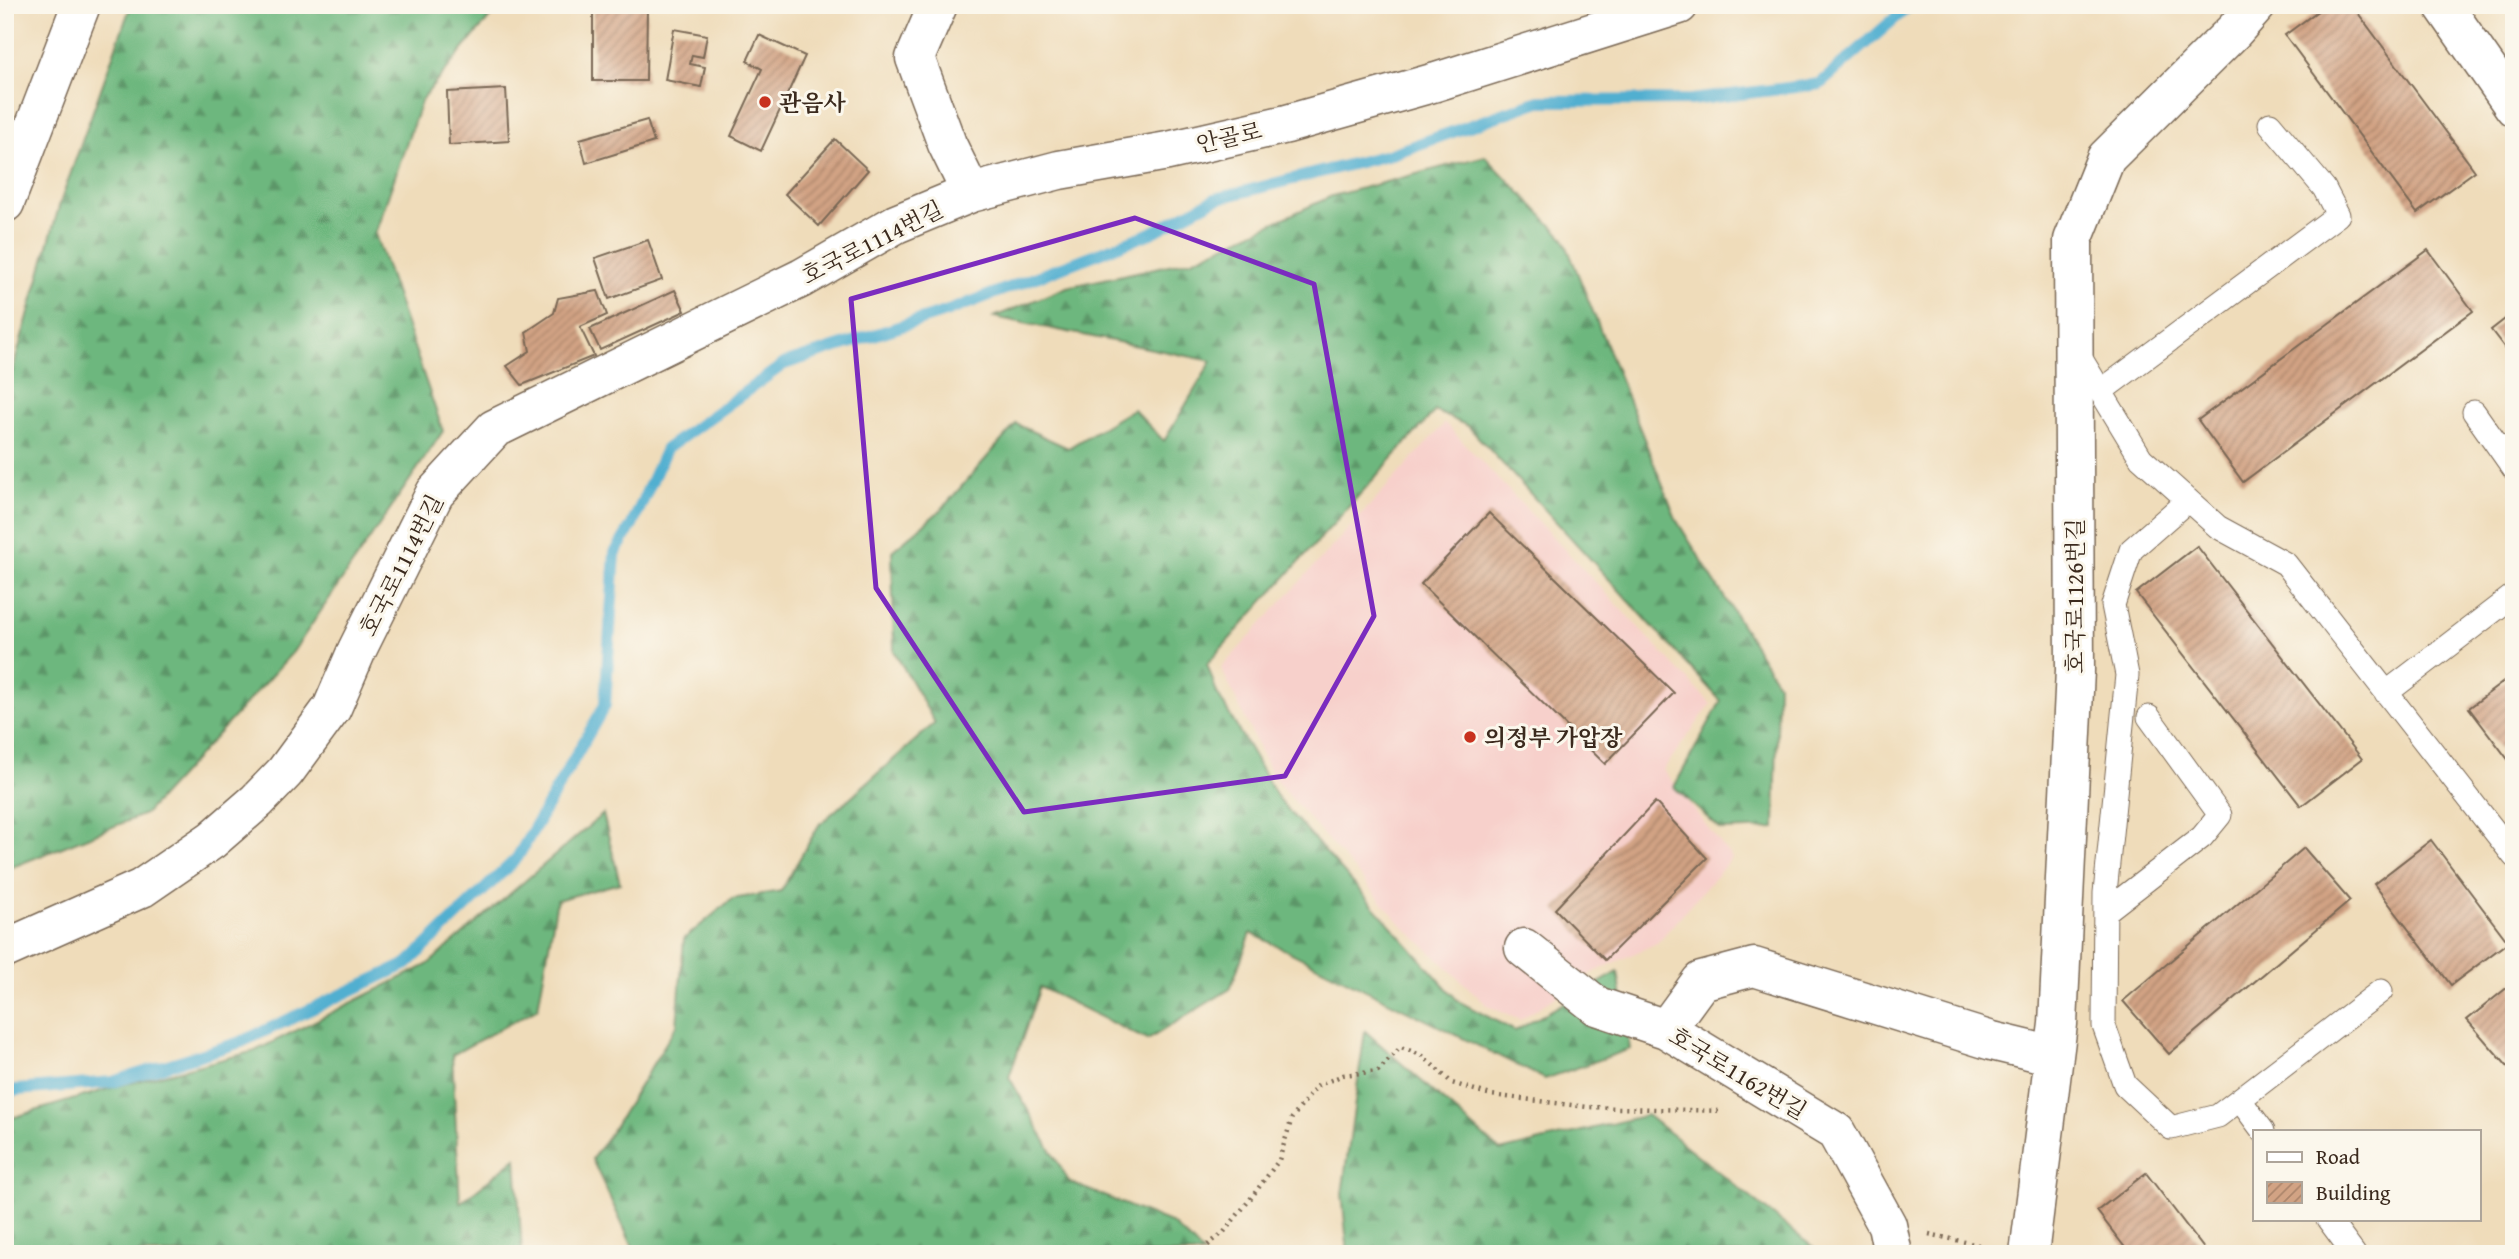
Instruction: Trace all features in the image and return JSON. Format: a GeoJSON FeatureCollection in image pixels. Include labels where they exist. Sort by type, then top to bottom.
{"type":"FeatureCollection","features":[{"type":"Feature","properties":{"kind":"main road"},"geometry":{"type":"LineString","coordinates":[[5,203],[81,5]]}},
{"type":"Feature","properties":{"kind":"main road"},"geometry":{"type":"LineString","coordinates":[[939,5],[915,58],[947,144],[971,193]]}},
{"type":"Feature","properties":{"kind":"main road","name":"안골로"},"geometry":{"type":"LineString","coordinates":[[971,193],[1059,170],[1168,151],[1286,124],[1436,82],[1679,5]]}},
{"type":"Feature","properties":{"kind":"main road","name":"호국로1126번길"},"geometry":{"type":"LineString","coordinates":[[2017,1252],[2058,1024],[2075,670],[2073,240],[2106,158],[2234,32],[2257,5]]}},
{"type":"Feature","properties":{"kind":"main road"},"geometry":{"type":"LineString","coordinates":[[2443,5],[2514,107]]}},
{"type":"Feature","properties":{"kind":"main road","name":"호국로1114번길"},"geometry":{"type":"LineString","coordinates":[[5,949],[142,888],[212,840],[285,772],[332,709],[356,650],[435,493],[494,429],[802,278],[896,224],[971,193]]}},
{"type":"Feature","properties":{"kind":"main road","name":"호국로1162번길"},"geometry":{"type":"LineString","coordinates":[[1524,948],[1597,1006],[1666,1029],[1836,1132],[1890,1240]]}},
{"type":"Feature","properties":{"kind":"main road"},"geometry":{"type":"LineString","coordinates":[[1666,1029],[1701,981],[1754,967],[1992,1041],[2054,1056]]}},
{"type":"Feature","properties":{"kind":"lane"},"geometry":{"type":"LineString","coordinates":[[2101,391],[2338,215],[2324,188],[2270,124]]}},
{"type":"Feature","properties":{"kind":"lane"},"geometry":{"type":"LineString","coordinates":[[2073,346],[2141,458],[2218,527],[2286,564],[2514,856]]}},
{"type":"Feature","properties":{"kind":"lane"},"geometry":{"type":"LineString","coordinates":[[2474,412],[2514,469]]}},
{"type":"Feature","properties":{"kind":"lane"},"geometry":{"type":"LineString","coordinates":[[2188,500],[2131,550],[2113,605],[2127,675],[2105,912],[2104,1026],[2125,1085],[2171,1128],[2218,1116],[2381,990]]}},
{"type":"Feature","properties":{"kind":"lane"},"geometry":{"type":"LineString","coordinates":[[2386,693],[2514,595]]}},
{"type":"Feature","properties":{"kind":"lane"},"geometry":{"type":"LineString","coordinates":[[2105,912],[2202,837],[2220,815],[2149,717]]}},
{"type":"Feature","properties":{"kind":"lane"},"geometry":{"type":"LineString","coordinates":[[2240,1100],[2262,1130]]}},
{"type":"Feature","properties":{"kind":"lane"},"geometry":{"type":"LineString","coordinates":[[2329,1220],[2354,1254]]}},
{"type":"Feature","properties":{"kind":"path"},"geometry":{"type":"LineString","coordinates":[[1197,1254],[1223,1232],[1279,1160],[1292,1118],[1317,1086],[1343,1074],[1378,1071],[1401,1047],[1423,1056],[1452,1083],[1492,1095],[1587,1107],[1732,1111],[1774,1094]]}},
{"type":"Feature","properties":{"kind":"path"},"geometry":{"type":"LineString","coordinates":[[1890,1240],[2017,1252]]}},
{"type":"Feature","properties":{"kind":"highlighted area"},"geometry":{"type":"Polygon","coordinates":[[[1135,218],[1314,284],[1374,616],[1285,776],[1024,812],[876,588],[851,299],[1135,218]]]}},
{"type":"Feature","properties":{"kind":"shaded area","name":"의정부 가압장"},"geometry":{"type":"Polygon","coordinates":[[[1445,423],[1711,704],[1663,770],[1732,858],[1657,943],[1592,973],[1520,1020],[1488,1006],[1402,925],[1272,776],[1221,668],[1445,423]]]}},
{"type":"Feature","properties":{"kind":"green space"},"geometry":{"type":"Polygon","coordinates":[[[131,5],[500,5],[422,99],[375,234],[443,431],[293,652],[145,814],[5,870],[5,397],[60,203],[131,5]]]}},
{"type":"Feature","properties":{"kind":"green space"},"geometry":{"type":"Polygon","coordinates":[[[1485,156],[1563,237],[1677,521],[1778,684],[1775,828],[1721,830],[1674,787],[1721,701],[1468,426],[1435,411],[1207,664],[1217,693],[1279,800],[1458,1001],[1515,1031],[1618,972],[1630,1049],[1545,1079],[1251,933],[1230,989],[1147,1040],[1040,987],[1009,1077],[1069,1182],[1173,1224],[1204,1254],[636,1254],[592,1159],[677,1025],[684,939],[732,899],[781,891],[819,825],[935,723],[894,651],[892,551],[942,509],[1016,424],[1068,448],[1133,409],[1164,441],[1212,361],[994,317],[1067,287],[1192,260],[1332,196],[1485,156]]]}},
{"type":"Feature","properties":{"kind":"green space"},"geometry":{"type":"Polygon","coordinates":[[[603,814],[620,883],[557,900],[538,1008],[452,1055],[460,1203],[516,1158],[522,1254],[5,1254],[5,1120],[118,1086],[255,1051],[427,965],[603,814]]]}},
{"type":"Feature","properties":{"kind":"green space"},"geometry":{"type":"Polygon","coordinates":[[[1365,1031],[1500,1151],[1647,1115],[1814,1248],[1816,1254],[1348,1254],[1342,1194],[1365,1031]]]}},
{"type":"Feature","properties":{"kind":"building"},"geometry":{"type":"Polygon","coordinates":[[[593,5],[647,5],[646,81],[593,81],[593,5]]]}},
{"type":"Feature","properties":{"kind":"building"},"geometry":{"type":"Polygon","coordinates":[[[2326,5],[2352,5],[2475,171],[2417,213],[2285,35],[2326,5]]]}},
{"type":"Feature","properties":{"kind":"building"},"geometry":{"type":"Polygon","coordinates":[[[674,29],[707,35],[703,57],[692,55],[690,64],[705,67],[701,87],[665,80],[674,29]]]}},
{"type":"Feature","properties":{"kind":"building","name":"관음사"},"geometry":{"type":"Polygon","coordinates":[[[759,35],[805,56],[761,151],[731,136],[762,69],[747,61],[759,35]]]}},
{"type":"Feature","properties":{"kind":"building"},"geometry":{"type":"Polygon","coordinates":[[[506,89],[509,141],[449,145],[447,92],[506,89]]]}},
{"type":"Feature","properties":{"kind":"building"},"geometry":{"type":"Polygon","coordinates":[[[647,120],[654,142],[586,163],[580,139],[647,120]]]}},
{"type":"Feature","properties":{"kind":"building"},"geometry":{"type":"Polygon","coordinates":[[[835,139],[868,170],[819,226],[785,194],[835,139]]]}},
{"type":"Feature","properties":{"kind":"building"},"geometry":{"type":"Polygon","coordinates":[[[648,240],[662,280],[609,299],[595,258],[648,240]]]}},
{"type":"Feature","properties":{"kind":"building"},"geometry":{"type":"Polygon","coordinates":[[[2428,250],[2473,311],[2243,482],[2198,420],[2428,250]]]}},
{"type":"Feature","properties":{"kind":"building"},"geometry":{"type":"Polygon","coordinates":[[[675,290],[685,311],[600,350],[590,329],[675,290]]]}},
{"type":"Feature","properties":{"kind":"building"},"geometry":{"type":"Polygon","coordinates":[[[598,291],[607,315],[580,327],[594,356],[522,385],[507,366],[530,351],[526,332],[554,313],[558,298],[598,291]]]}},
{"type":"Feature","properties":{"kind":"building"},"geometry":{"type":"Polygon","coordinates":[[[2514,312],[2514,360],[2491,330],[2514,312]]]}},
{"type":"Feature","properties":{"kind":"building"},"geometry":{"type":"Polygon","coordinates":[[[1489,513],[1674,693],[1605,764],[1421,584],[1489,513]]]}},
{"type":"Feature","properties":{"kind":"building"},"geometry":{"type":"Polygon","coordinates":[[[2197,546],[2362,759],[2301,806],[2136,593],[2197,546]]]}},
{"type":"Feature","properties":{"kind":"building"},"geometry":{"type":"Polygon","coordinates":[[[2514,674],[2514,759],[2510,762],[2469,708],[2514,674]]]}},
{"type":"Feature","properties":{"kind":"building"},"geometry":{"type":"Polygon","coordinates":[[[1655,802],[1707,858],[1605,960],[1555,909],[1655,802]]]}},
{"type":"Feature","properties":{"kind":"building"},"geometry":{"type":"Polygon","coordinates":[[[2431,840],[2508,942],[2451,985],[2374,884],[2431,840]]]}},
{"type":"Feature","properties":{"kind":"building"},"geometry":{"type":"Polygon","coordinates":[[[2304,848],[2350,901],[2169,1054],[2123,1001],[2304,848]]]}},
{"type":"Feature","properties":{"kind":"building"},"geometry":{"type":"Polygon","coordinates":[[[2514,982],[2514,1074],[2467,1020],[2514,982]]]}},
{"type":"Feature","properties":{"kind":"building"},"geometry":{"type":"Polygon","coordinates":[[[2146,1173],[2208,1254],[2130,1254],[2097,1211],[2146,1173]]]}},
{"type":"Feature","properties":{"kind":"waterway"},"geometry":{"type":"LineString","coordinates":[[5,1091],[113,1082],[241,1042],[407,964],[517,858],[605,705],[615,553],[632,525],[666,449],[784,364],[948,311],[1151,233],[1215,199],[1391,154],[1539,101],[1691,100],[1820,84],[1910,5]]}},
{"type":"Feature","properties":{"kind":"place","name":"관음사"},"geometry":{"type":"Point","coordinates":[765,102]}},
{"type":"Feature","properties":{"kind":"place","name":"의정부 가압장"},"geometry":{"type":"Point","coordinates":[1470,737]}}]}
